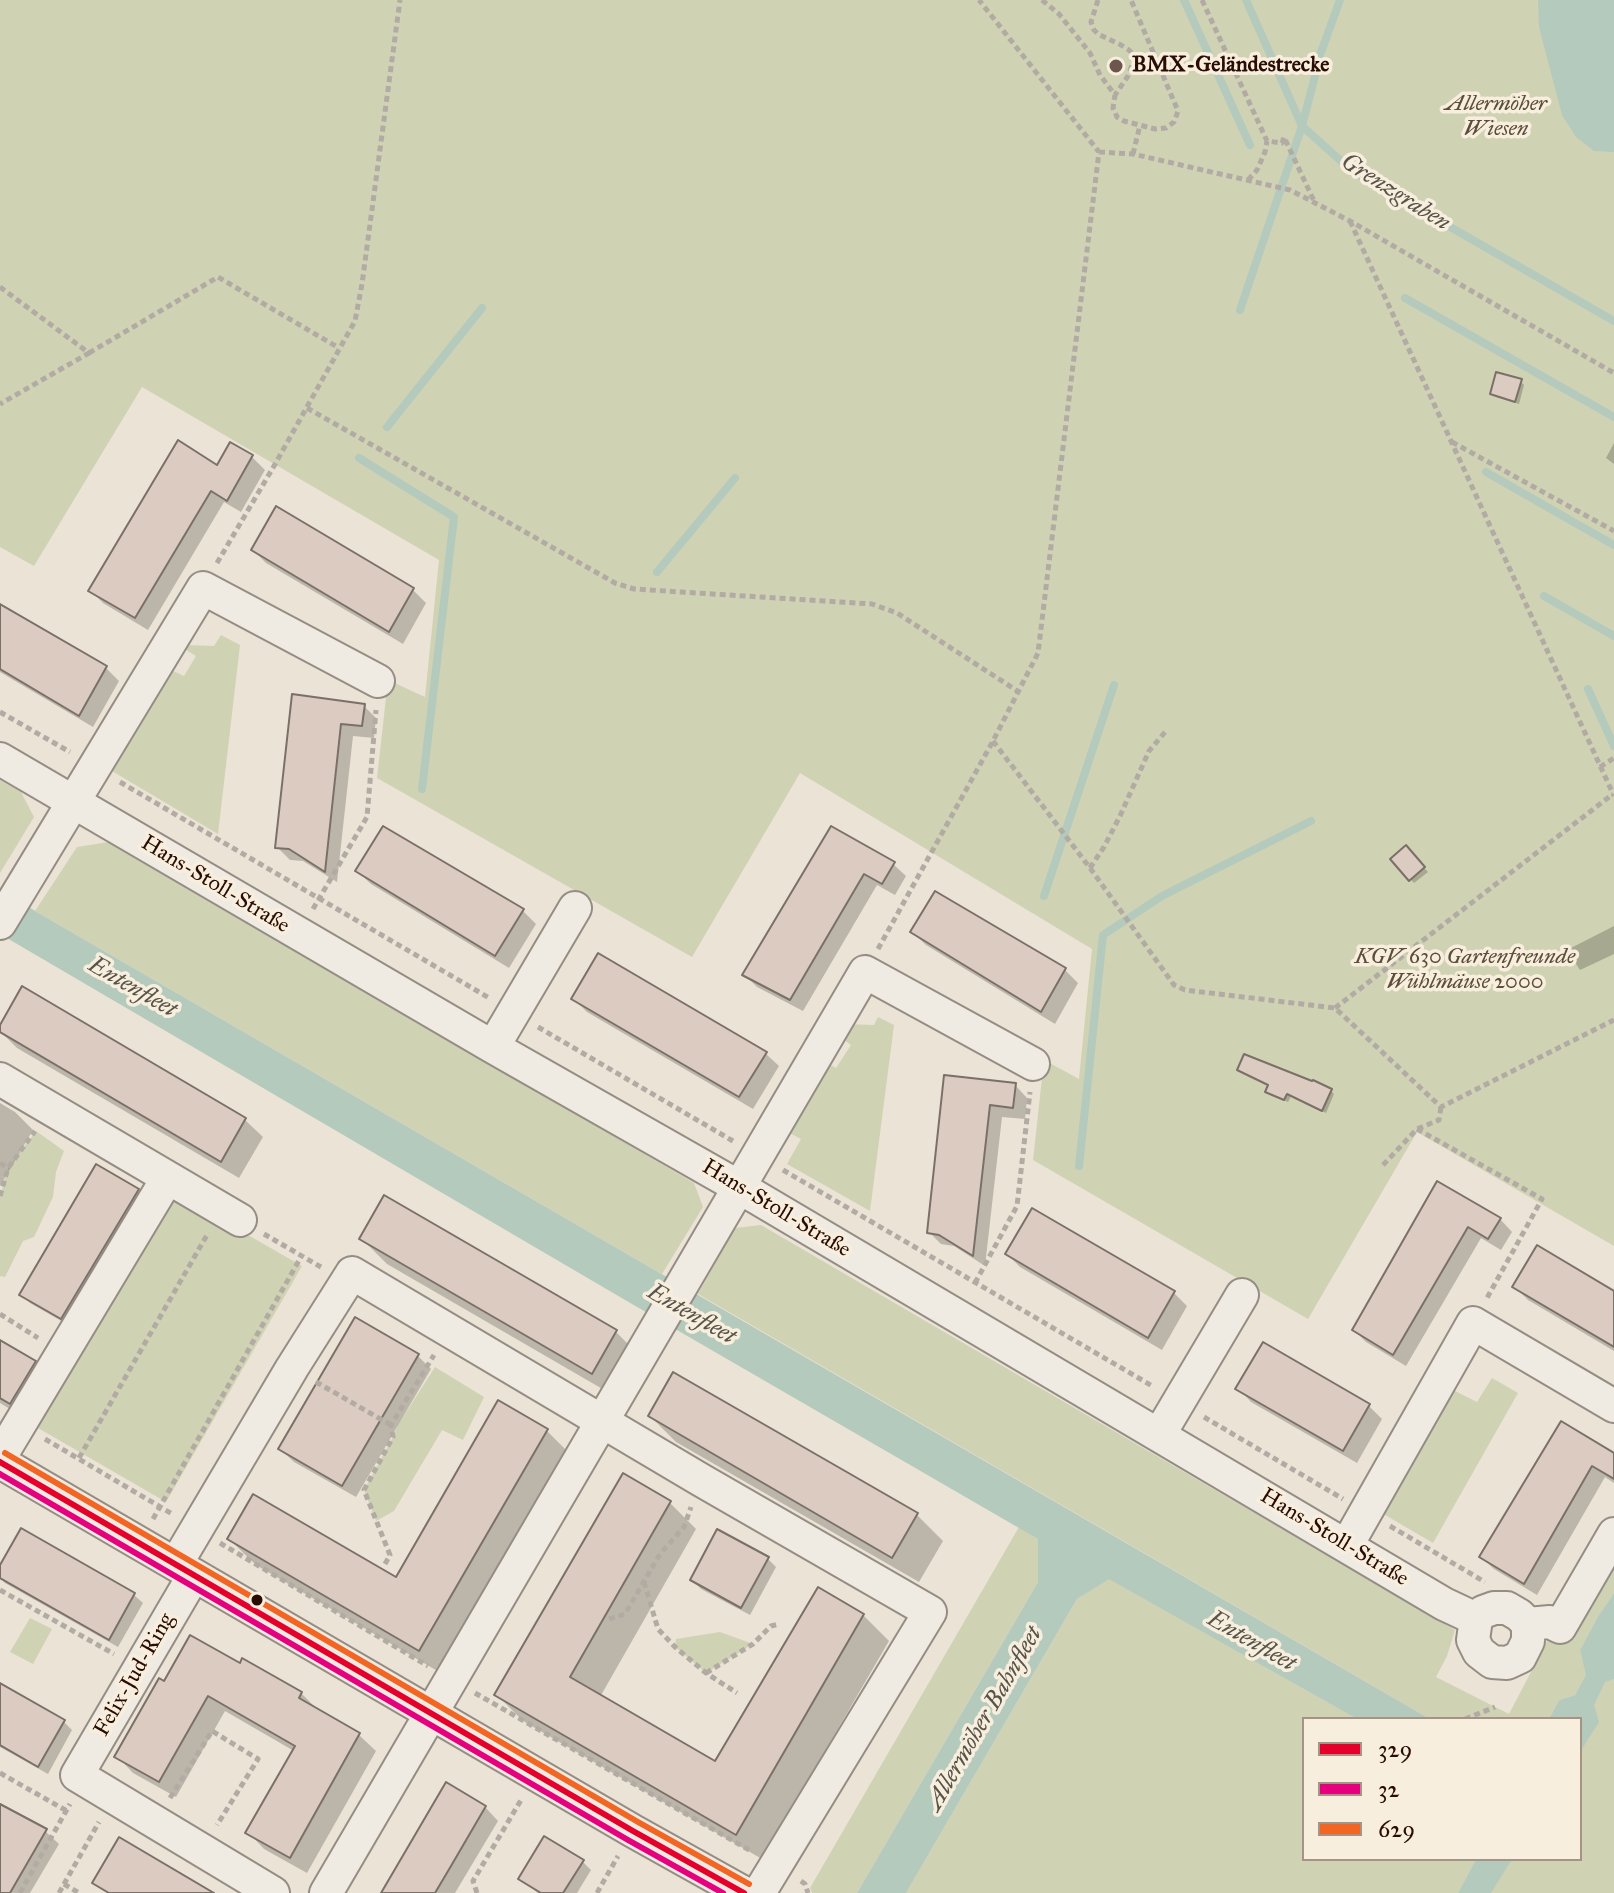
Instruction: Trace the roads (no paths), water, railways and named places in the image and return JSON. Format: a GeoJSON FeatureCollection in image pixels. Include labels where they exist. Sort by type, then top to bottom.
{"type":"FeatureCollection","features":[{"type":"Feature","properties":{"kind":"street"},"geometry":{"type":"LineString","coordinates":[[0,923],[203,588],[378,681]]}},
{"type":"Feature","properties":{"kind":"street","name":"Hans-Stoll-Straße"},"geometry":{"type":"LineString","coordinates":[[0,759],[739,1187],[1444,1604],[1476,1619]]}},
{"type":"Feature","properties":{"kind":"street"},"geometry":{"type":"LineString","coordinates":[[493,1047],[575,908]]}},
{"type":"Feature","properties":{"kind":"street"},"geometry":{"type":"LineString","coordinates":[[326,1893],[865,972],[1033,1064]]}},
{"type":"Feature","properties":{"kind":"street"},"geometry":{"type":"LineString","coordinates":[[0,1079],[231,1215]]}},
{"type":"Feature","properties":{"kind":"street"},"geometry":{"type":"LineString","coordinates":[[167,1179],[0,1460],[744,1893]]}},
{"type":"Feature","properties":{"kind":"street","name":"Felix-Jud-Ring"},"geometry":{"type":"LineString","coordinates":[[273,1893],[81,1777],[139,1669],[185,1570],[197,1529],[352,1273],[603,1421]]}},
{"type":"Feature","properties":{"kind":"street"},"geometry":{"type":"LineString","coordinates":[[1159,1435],[1242,1295]]}},
{"type":"Feature","properties":{"kind":"street"},"geometry":{"type":"LineString","coordinates":[[1347,1545],[1473,1323],[1614,1406]]}},
{"type":"Feature","properties":{"kind":"street"},"geometry":{"type":"LineString","coordinates":[[603,1421],[930,1612],[759,1893]]}},
{"type":"Feature","properties":{"kind":"street"},"geometry":{"type":"LineString","coordinates":[[1530,1614],[1528,1641],[1520,1657],[1507,1663],[1492,1662],[1479,1652],[1473,1640],[1476,1619],[1494,1608],[1530,1614],[1560,1627],[1614,1534]]}},
{"type":"Feature","properties":{"kind":"water"},"geometry":{"type":"Polygon","coordinates":[[[1538,0],[1614,0],[1614,152],[1594,151],[1576,137],[1562,115],[1539,27],[1538,0]]]}},
{"type":"Feature","properties":{"kind":"water"},"geometry":{"type":"Polygon","coordinates":[[[0,888],[1427,1717],[1353,1717],[1109,1579],[1077,1599],[906,1893],[857,1893],[1038,1582],[1038,1539],[0,934],[0,888]]]}},
{"type":"Feature","properties":{"kind":"water"},"geometry":{"type":"Polygon","coordinates":[[[1614,1593],[1614,1679],[1605,1682],[1594,1705],[1599,1722],[1582,1749],[1582,1717],[1550,1717],[1559,1700],[1575,1695],[1586,1675],[1580,1650],[1614,1593]]]}},
{"type":"Feature","properties":{"kind":"water"},"geometry":{"type":"Polygon","coordinates":[[[1475,1861],[1511,1861],[1491,1893],[1458,1893],[1475,1861]]]}},
{"type":"Feature","properties":{"kind":"waterway"},"geometry":{"type":"LineString","coordinates":[[1184,0],[1250,145]]}},
{"type":"Feature","properties":{"kind":"waterway","name":"Grenzgraben"},"geometry":{"type":"LineString","coordinates":[[1246,0],[1302,126],[1351,170],[1614,321]]}},
{"type":"Feature","properties":{"kind":"waterway"},"geometry":{"type":"LineString","coordinates":[[1320,55],[1340,0]]}},
{"type":"Feature","properties":{"kind":"waterway"},"geometry":{"type":"LineString","coordinates":[[1240,310],[1302,126],[1315,76]]}},
{"type":"Feature","properties":{"kind":"waterway"},"geometry":{"type":"LineString","coordinates":[[1405,298],[1614,417]]}},
{"type":"Feature","properties":{"kind":"waterway"},"geometry":{"type":"LineString","coordinates":[[387,427],[482,308]]}},
{"type":"Feature","properties":{"kind":"waterway"},"geometry":{"type":"LineString","coordinates":[[359,458],[454,517],[422,789]]}},
{"type":"Feature","properties":{"kind":"waterway"},"geometry":{"type":"LineString","coordinates":[[1486,472],[1614,545]]}},
{"type":"Feature","properties":{"kind":"waterway"},"geometry":{"type":"LineString","coordinates":[[657,572],[735,478]]}},
{"type":"Feature","properties":{"kind":"waterway"},"geometry":{"type":"LineString","coordinates":[[1544,596],[1614,636]]}},
{"type":"Feature","properties":{"kind":"waterway"},"geometry":{"type":"LineString","coordinates":[[1044,896],[1114,685]]}},
{"type":"Feature","properties":{"kind":"waterway"},"geometry":{"type":"LineString","coordinates":[[1588,689],[1614,746]]}},
{"type":"Feature","properties":{"kind":"waterway"},"geometry":{"type":"LineString","coordinates":[[1079,1166],[1103,935],[1162,896],[1311,821]]}},
{"type":"Feature","properties":{"kind":"place","name":"BMX-Geländestrecke"},"geometry":{"type":"Point","coordinates":[1116,66]}},
{"type":"Feature","properties":{"kind":"park label","name":"Allermöher Wiesen"},"geometry":{"type":"Point","coordinates":[1496,118]}},
{"type":"Feature","properties":{"kind":"park label","name":"KGV 630 Gartenfreunde Wühlmäuse 2000"},"geometry":{"type":"Point","coordinates":[1465,970]}},
{"type":"Feature","properties":{"kind":"water label","name":"Entenfleet"},"geometry":{"type":"Point","coordinates":[132,988]}},
{"type":"Feature","properties":{"kind":"water label","name":"Entenfleet"},"geometry":{"type":"Point","coordinates":[691,1315]}},
{"type":"Feature","properties":{"kind":"water label","name":"Entenfleet"},"geometry":{"type":"Point","coordinates":[1251,1642]}},
{"type":"Feature","properties":{"kind":"water label","name":"Allermöher Bahnfleet"},"geometry":{"type":"Point","coordinates":[985,1719]}}]}
